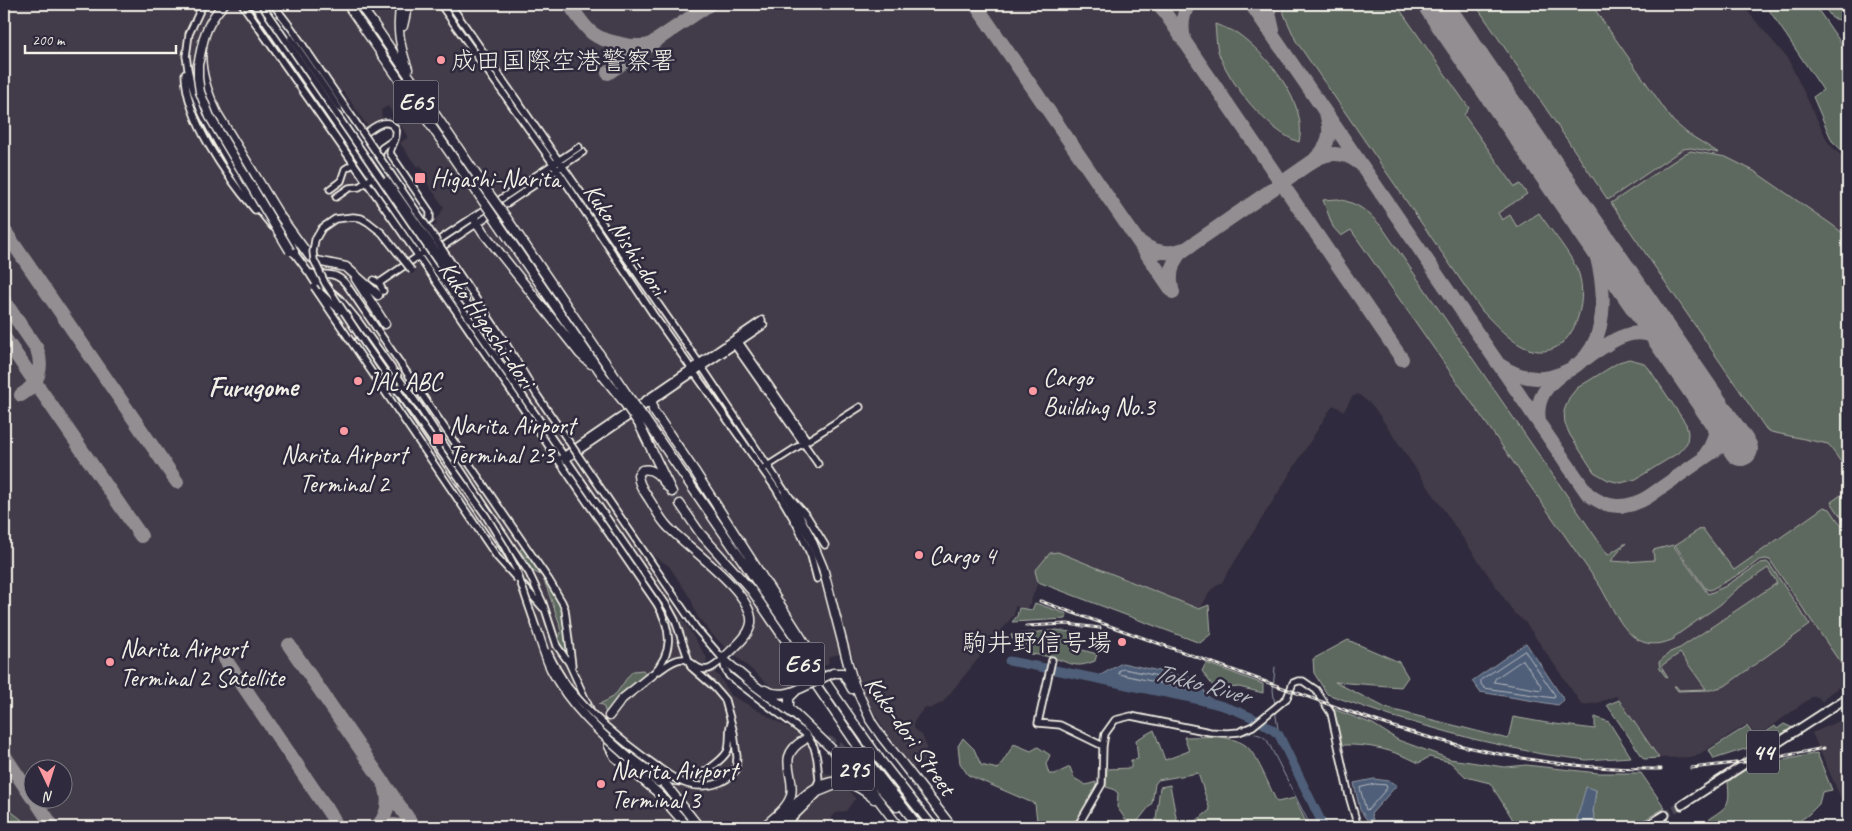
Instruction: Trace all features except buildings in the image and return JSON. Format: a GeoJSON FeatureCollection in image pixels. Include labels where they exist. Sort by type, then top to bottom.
{"type":"FeatureCollection","features":[{"type":"Feature","properties":{"kind":"highway"},"geometry":{"type":"LineString","coordinates":[[224,4],[208,26],[202,46],[198,65],[200,92],[210,117],[292,252]]}},
{"type":"Feature","properties":{"kind":"highway","name":"E65"},"geometry":{"type":"LineString","coordinates":[[347,4],[603,376],[626,399]]}},
{"type":"Feature","properties":{"kind":"highway"},"geometry":{"type":"LineString","coordinates":[[359,4],[422,95]]}},
{"type":"Feature","properties":{"kind":"highway"},"geometry":{"type":"LineString","coordinates":[[401,4],[398,32],[405,61],[422,95]]}},
{"type":"Feature","properties":{"kind":"highway"},"geometry":{"type":"LineString","coordinates":[[405,61],[402,32],[408,4]]}},
{"type":"Feature","properties":{"kind":"highway"},"geometry":{"type":"LineString","coordinates":[[202,46],[202,75],[210,99],[284,227],[292,252]]}},
{"type":"Feature","properties":{"kind":"highway","name":"E65"},"geometry":{"type":"LineString","coordinates":[[422,95],[506,217],[642,422],[881,761],[933,827]]}},
{"type":"Feature","properties":{"kind":"highway"},"geometry":{"type":"LineString","coordinates":[[270,202],[310,257],[317,261],[341,265],[380,293]]}},
{"type":"Feature","properties":{"kind":"highway"},"geometry":{"type":"LineString","coordinates":[[476,221],[580,354],[603,376]]}},
{"type":"Feature","properties":{"kind":"highway"},"geometry":{"type":"LineString","coordinates":[[353,273],[385,324]]}},
{"type":"Feature","properties":{"kind":"highway"},"geometry":{"type":"LineString","coordinates":[[652,401],[653,410],[808,647],[839,701]]}},
{"type":"Feature","properties":{"kind":"highway","name":"E65"},"geometry":{"type":"LineString","coordinates":[[642,422],[644,432],[670,490],[658,474],[650,469],[642,470],[638,475],[640,484],[664,522],[724,576],[750,613],[752,622],[748,631],[723,659]]}},
{"type":"Feature","properties":{"kind":"highway","name":"295"},"geometry":{"type":"LineString","coordinates":[[786,493],[810,537],[823,568],[854,684],[872,723]]}},
{"type":"Feature","properties":{"kind":"highway","name":"E65"},"geometry":{"type":"LineString","coordinates":[[680,504],[700,533],[752,591],[872,767],[917,827]]}},
{"type":"Feature","properties":{"kind":"highway"},"geometry":{"type":"LineString","coordinates":[[536,630],[546,658],[568,696],[596,729],[677,798]]}},
{"type":"Feature","properties":{"kind":"highway","name":"295"},"geometry":{"type":"LineString","coordinates":[[723,659],[768,692],[780,694],[796,691]]}},
{"type":"Feature","properties":{"kind":"highway","name":"295"},"geometry":{"type":"LineString","coordinates":[[723,659],[805,724]]}},
{"type":"Feature","properties":{"kind":"highway","name":"Kuko-dori Street"},"geometry":{"type":"LineString","coordinates":[[796,691],[833,672],[839,672],[845,676],[886,744],[952,827]]}},
{"type":"Feature","properties":{"kind":"highway"},"geometry":{"type":"LineString","coordinates":[[609,716],[622,699],[652,675]]}},
{"type":"Feature","properties":{"kind":"highway","name":"295"},"geometry":{"type":"LineString","coordinates":[[796,691],[789,698],[788,704],[792,711],[861,777],[896,824]]}},
{"type":"Feature","properties":{"kind":"highway"},"geometry":{"type":"LineString","coordinates":[[763,827],[790,799],[788,759],[794,748],[804,740]]}},
{"type":"Feature","properties":{"kind":"highway"},"geometry":{"type":"LineString","coordinates":[[608,746],[621,763],[657,792],[688,827]]}},
{"type":"Feature","properties":{"kind":"highway"},"geometry":{"type":"LineString","coordinates":[[852,757],[917,827]]}},
{"type":"Feature","properties":{"kind":"highway"},"geometry":{"type":"LineString","coordinates":[[648,765],[699,827]]}},
{"type":"Feature","properties":{"kind":"highway"},"geometry":{"type":"LineString","coordinates":[[772,827],[816,787],[834,782],[847,783],[868,794],[896,824]]}},
{"type":"Feature","properties":{"kind":"highway"},"geometry":{"type":"LineString","coordinates":[[782,827],[813,796],[824,789],[836,785],[855,786]]}},
{"type":"Feature","properties":{"kind":"highway"},"geometry":{"type":"LineString","coordinates":[[679,816],[694,827]]}},
{"type":"Feature","properties":{"kind":"main road","name":"44"},"geometry":{"type":"LineString","coordinates":[[1682,805],[1845,699]]}},
{"type":"Feature","properties":{"kind":"main road"},"geometry":{"type":"LineString","coordinates":[[1645,827],[1665,816]]}},
{"type":"Feature","properties":{"kind":"street"},"geometry":{"type":"LineString","coordinates":[[203,4],[189,34],[185,77],[190,103],[207,141],[227,174],[250,205],[310,273],[349,309],[418,405],[524,565],[537,590],[557,646],[569,663],[588,706],[602,728],[666,779],[674,782],[685,782],[720,761],[725,755],[729,744],[730,719]]}},
{"type":"Feature","properties":{"kind":"street","name":"Kuko Higashi-dori"},"geometry":{"type":"LineString","coordinates":[[242,4],[560,461],[664,616],[669,633],[668,648],[662,663],[652,675]]}},
{"type":"Feature","properties":{"kind":"street","name":"Kuko Higashi-dori"},"geometry":{"type":"LineString","coordinates":[[253,4],[668,606],[675,620],[691,667],[720,693],[725,700],[730,719]]}},
{"type":"Feature","properties":{"kind":"street"},"geometry":{"type":"LineString","coordinates":[[263,4],[291,38]]}},
{"type":"Feature","properties":{"kind":"street"},"geometry":{"type":"LineString","coordinates":[[263,4],[450,279],[537,395]]}},
{"type":"Feature","properties":{"kind":"street"},"geometry":{"type":"LineString","coordinates":[[271,4],[291,38],[387,180],[460,284],[502,337]]}},
{"type":"Feature","properties":{"kind":"street"},"geometry":{"type":"LineString","coordinates":[[271,4],[298,37],[502,337],[537,395],[696,628],[723,659],[726,673],[800,730],[811,741],[817,759],[819,780],[816,787]]}},
{"type":"Feature","properties":{"kind":"street","name":"Kuko Nishi-dori"},"geometry":{"type":"LineString","coordinates":[[440,4],[700,364],[765,467],[797,525],[811,556],[817,579]]}},
{"type":"Feature","properties":{"kind":"street","name":"Kuko Nishi-dori"},"geometry":{"type":"LineString","coordinates":[[450,4],[693,370],[765,467],[807,516],[825,545]]}},
{"type":"Feature","properties":{"kind":"street"},"geometry":{"type":"LineString","coordinates":[[186,55],[191,85],[198,107],[245,189],[264,217],[292,252],[497,557],[520,583]]}},
{"type":"Feature","properties":{"kind":"street"},"geometry":{"type":"LineString","coordinates":[[359,138],[386,122],[396,129],[395,139],[390,153],[430,212],[431,218],[427,222],[422,222],[417,218],[379,161],[378,157],[382,148],[395,139]]}},
{"type":"Feature","properties":{"kind":"street"},"geometry":{"type":"LineString","coordinates":[[380,293],[377,282],[476,221],[558,165],[579,147]]}},
{"type":"Feature","properties":{"kind":"street"},"geometry":{"type":"LineString","coordinates":[[558,165],[583,152]]}},
{"type":"Feature","properties":{"kind":"street"},"geometry":{"type":"LineString","coordinates":[[330,189],[341,181],[345,169],[353,164]]}},
{"type":"Feature","properties":{"kind":"street"},"geometry":{"type":"LineString","coordinates":[[336,197],[349,188],[359,187],[369,180],[369,172]]}},
{"type":"Feature","properties":{"kind":"street"},"geometry":{"type":"LineString","coordinates":[[412,271],[382,233],[368,222],[353,217],[335,219],[322,228],[315,240],[314,260],[320,274],[486,516],[516,569],[536,630],[570,689],[614,733],[660,768],[682,782],[700,786],[714,785],[730,777],[736,770],[737,757],[730,719]]}},
{"type":"Feature","properties":{"kind":"street"},"geometry":{"type":"LineString","coordinates":[[310,273],[336,316],[511,572],[545,610]]}},
{"type":"Feature","properties":{"kind":"street"},"geometry":{"type":"LineString","coordinates":[[310,273],[335,275],[346,284],[557,592],[565,609],[573,672]]}},
{"type":"Feature","properties":{"kind":"street"},"geometry":{"type":"LineString","coordinates":[[460,284],[495,341]]}},
{"type":"Feature","properties":{"kind":"street"},"geometry":{"type":"LineString","coordinates":[[314,287],[337,307],[355,327]]}},
{"type":"Feature","properties":{"kind":"street"},"geometry":{"type":"LineString","coordinates":[[565,457],[652,401],[700,364],[763,322]]}},
{"type":"Feature","properties":{"kind":"street"},"geometry":{"type":"LineString","coordinates":[[735,341],[805,442],[818,464]]}},
{"type":"Feature","properties":{"kind":"street"},"geometry":{"type":"LineString","coordinates":[[560,461],[693,370]]}},
{"type":"Feature","properties":{"kind":"street"},"geometry":{"type":"LineString","coordinates":[[765,467],[860,407]]}},
{"type":"Feature","properties":{"kind":"street"},"geometry":{"type":"LineString","coordinates":[[652,675],[677,659],[688,659],[700,669],[707,670],[723,659]]}},
{"type":"Feature","properties":{"kind":"street"},"geometry":{"type":"LineString","coordinates":[[1052,660],[1038,722],[1060,725],[1103,746]]}},
{"type":"Feature","properties":{"kind":"street"},"geometry":{"type":"LineString","coordinates":[[1077,827],[1102,784],[1105,734],[1115,720],[1131,716],[1210,732],[1227,734],[1239,732],[1252,726],[1283,702],[1294,683],[1303,681],[1316,690],[1331,713],[1349,796],[1358,827]]}},
{"type":"Feature","properties":{"kind":"shaded area"},"geometry":{"type":"Polygon","coordinates":[[[4,4],[1748,4],[1744,7],[1788,59],[1829,144],[1848,162],[1848,700],[1839,687],[1822,702],[1818,697],[1812,697],[1757,737],[1747,724],[1695,757],[1659,758],[1616,696],[1597,703],[1582,705],[1525,622],[1514,613],[1373,406],[1358,394],[1352,397],[1344,411],[1333,405],[1222,582],[1211,590],[1200,609],[1058,552],[1050,553],[1035,571],[1038,582],[1028,609],[1015,606],[1014,615],[942,703],[929,709],[925,707],[914,721],[914,728],[922,735],[926,746],[926,757],[929,758],[918,766],[913,767],[887,734],[865,697],[851,651],[828,657],[829,663],[798,683],[782,689],[773,688],[711,633],[697,616],[691,599],[669,566],[652,555],[645,560],[707,658],[706,665],[719,676],[731,695],[803,736],[811,751],[813,766],[822,772],[840,776],[856,800],[846,811],[836,813],[824,826],[821,824],[819,827],[4,827],[4,4]],[[341,92],[332,111],[418,237],[437,224],[435,220],[444,207],[426,182],[429,179],[420,165],[417,167],[400,143],[408,137],[388,106],[381,110],[382,117],[368,127],[344,92],[341,92]]]}},
{"type":"Feature","properties":{"kind":"shaded area"},"geometry":{"type":"Polygon","coordinates":[[[1283,4],[1396,4],[1469,108],[1464,115],[1515,187],[1520,184],[1527,194],[1498,213],[1502,220],[1510,215],[1517,227],[1539,213],[1566,250],[1579,274],[1581,298],[1579,311],[1569,335],[1561,344],[1550,350],[1538,351],[1522,346],[1507,336],[1482,311],[1296,41],[1284,14],[1283,4]]]}},
{"type":"Feature","properties":{"kind":"shaded area"},"geometry":{"type":"Polygon","coordinates":[[[1475,4],[1591,4],[1673,121],[1687,133],[1719,153],[1691,148],[1683,149],[1608,200],[1475,4]]]}},
{"type":"Feature","properties":{"kind":"shaded area"},"geometry":{"type":"Polygon","coordinates":[[[1765,4],[1814,4],[1848,53],[1848,156],[1832,141],[1813,97],[1823,90],[1765,4]]]}},
{"type":"Feature","properties":{"kind":"shaded area"},"geometry":{"type":"Polygon","coordinates":[[[1822,4],[1848,4],[1848,8],[1839,20],[1832,18],[1822,4]]]}},
{"type":"Feature","properties":{"kind":"shaded area"},"geometry":{"type":"Polygon","coordinates":[[[1215,24],[1237,33],[1248,42],[1272,66],[1283,81],[1298,112],[1299,142],[1275,128],[1262,117],[1240,91],[1218,51],[1215,24]]]}},
{"type":"Feature","properties":{"kind":"shaded area"},"geometry":{"type":"Polygon","coordinates":[[[1691,151],[1726,157],[1754,171],[1848,237],[1848,472],[1828,444],[1771,432],[1766,429],[1611,203],[1691,151]]]}},
{"type":"Feature","properties":{"kind":"shaded area"},"geometry":{"type":"Polygon","coordinates":[[[1338,199],[1363,209],[1382,227],[1608,555],[1626,543],[1611,561],[1654,560],[1653,550],[1673,545],[1708,594],[1724,587],[1761,563],[1767,562],[1810,625],[1725,686],[1711,690],[1678,691],[1674,686],[1679,690],[1706,689],[1680,653],[1661,666],[1668,677],[1660,669],[1659,662],[1670,652],[1680,648],[1777,583],[1768,568],[1737,589],[1721,604],[1674,637],[1674,639],[1659,643],[1647,643],[1636,639],[1620,621],[1600,586],[1351,230],[1341,236],[1333,227],[1323,200],[1338,199]]]}},
{"type":"Feature","properties":{"kind":"shaded area"},"geometry":{"type":"Polygon","coordinates":[[[1629,359],[1641,362],[1648,367],[1686,424],[1688,433],[1687,443],[1678,453],[1636,479],[1621,483],[1608,480],[1594,472],[1570,435],[1565,424],[1564,411],[1569,398],[1577,388],[1619,362],[1629,359]]]}},
{"type":"Feature","properties":{"kind":"shaded area"},"geometry":{"type":"Polygon","coordinates":[[[1848,490],[1848,523],[1846,524],[1831,502],[1848,490]]]}},
{"type":"Feature","properties":{"kind":"shaded area"},"geometry":{"type":"Polygon","coordinates":[[[1824,507],[1830,509],[1848,535],[1848,674],[1770,560],[1759,560],[1745,571],[1710,590],[1706,589],[1675,545],[1702,528],[1734,570],[1824,507]]]}},
{"type":"Feature","properties":{"kind":"shaded area"},"geometry":{"type":"Polygon","coordinates":[[[523,547],[561,602],[565,618],[567,654],[558,640],[561,633],[559,622],[547,588],[542,576],[533,571],[520,550],[523,547]]]}},
{"type":"Feature","properties":{"kind":"shaded area"},"geometry":{"type":"Polygon","coordinates":[[[1058,552],[1199,609],[1209,605],[1211,634],[1200,643],[1038,582],[1035,571],[1050,553],[1058,552]]]}},
{"type":"Feature","properties":{"kind":"shaded area"},"geometry":{"type":"Polygon","coordinates":[[[1035,603],[1067,614],[1066,619],[1012,622],[1017,616],[1019,608],[1032,610],[1035,603]]]}},
{"type":"Feature","properties":{"kind":"shaded area"},"geometry":{"type":"Polygon","coordinates":[[[1057,630],[1076,633],[1079,649],[1097,654],[1095,661],[1076,665],[1051,657],[1030,654],[1029,646],[1011,638],[1011,635],[1057,630]]]}},
{"type":"Feature","properties":{"kind":"shaded area"},"geometry":{"type":"Polygon","coordinates":[[[1348,640],[1399,662],[1408,677],[1401,687],[1335,682],[1386,708],[1508,739],[1513,717],[1595,729],[1595,717],[1609,722],[1631,757],[1586,760],[1541,754],[1473,739],[1390,716],[1327,694],[1314,673],[1313,659],[1348,640]]]}},
{"type":"Feature","properties":{"kind":"shaded area"},"geometry":{"type":"Polygon","coordinates":[[[1206,663],[1263,684],[1263,693],[1239,687],[1213,686],[1202,671],[1206,663]]]}},
{"type":"Feature","properties":{"kind":"shaded area"},"geometry":{"type":"Polygon","coordinates":[[[643,670],[647,675],[621,695],[606,714],[603,705],[598,704],[615,694],[633,671],[643,670]]]}},
{"type":"Feature","properties":{"kind":"shaded area"},"geometry":{"type":"Polygon","coordinates":[[[1619,700],[1659,758],[1644,759],[1607,705],[1619,700]]]}},
{"type":"Feature","properties":{"kind":"shaded area"},"geometry":{"type":"Polygon","coordinates":[[[1333,709],[1373,724],[1398,740],[1450,759],[1504,767],[1526,765],[1598,773],[1641,773],[1665,808],[1632,827],[1597,827],[1593,812],[1596,790],[1575,826],[1514,827],[1512,818],[1490,783],[1466,777],[1450,762],[1429,757],[1419,763],[1381,749],[1341,745],[1333,709]]]}},
{"type":"Feature","properties":{"kind":"shaded area"},"geometry":{"type":"Polygon","coordinates":[[[1848,717],[1848,814],[1812,733],[1848,717]]]}},
{"type":"Feature","properties":{"kind":"shaded area"},"geometry":{"type":"Polygon","coordinates":[[[1784,724],[1793,728],[1754,753],[1751,747],[1714,759],[1709,750],[1747,726],[1756,739],[1775,726],[1777,729],[1784,724]]]}},
{"type":"Feature","properties":{"kind":"shaded area"},"geometry":{"type":"Polygon","coordinates":[[[1154,730],[1165,760],[1189,751],[1184,737],[1223,738],[1239,741],[1254,755],[1277,802],[1295,798],[1308,827],[1155,827],[1160,787],[1170,785],[1177,822],[1196,821],[1210,810],[1198,773],[1158,780],[1155,784],[1152,803],[1134,826],[1126,827],[1128,823],[1117,807],[1118,793],[1106,787],[1107,769],[1131,768],[1131,760],[1138,759],[1136,740],[1154,730]]]}},
{"type":"Feature","properties":{"kind":"shaded area"},"geometry":{"type":"Polygon","coordinates":[[[963,738],[974,749],[981,765],[998,769],[1014,744],[1031,751],[1038,747],[1050,755],[1046,764],[1049,774],[1055,774],[1070,767],[1074,778],[1086,785],[1096,782],[1096,789],[1078,820],[1069,822],[1064,827],[1032,827],[1037,821],[1035,804],[968,775],[960,763],[958,746],[963,738]]]}},
{"type":"Feature","properties":{"kind":"shaded area"},"geometry":{"type":"Polygon","coordinates":[[[1817,753],[1832,790],[1822,792],[1819,804],[1808,815],[1791,827],[1710,827],[1710,818],[1727,804],[1729,795],[1728,782],[1746,768],[1817,753]]]}},
{"type":"Feature","properties":{"kind":"shaded area"},"geometry":{"type":"Polygon","coordinates":[[[4,806],[21,819],[25,827],[4,827],[4,806]]]}},
{"type":"Feature","properties":{"kind":"water"},"geometry":{"type":"Polygon","coordinates":[[[1526,643],[1564,700],[1558,705],[1480,692],[1472,681],[1526,643]]]}},
{"type":"Feature","properties":{"kind":"water"},"geometry":{"type":"Polygon","coordinates":[[[1122,663],[1196,679],[1210,699],[1099,676],[1122,663]]]}},
{"type":"Feature","properties":{"kind":"water"},"geometry":{"type":"Polygon","coordinates":[[[1374,779],[1389,781],[1397,785],[1371,814],[1373,820],[1367,820],[1360,810],[1354,783],[1374,779]]]}},
{"type":"Feature","properties":{"kind":"water"},"geometry":{"type":"Polygon","coordinates":[[[1586,787],[1596,790],[1593,812],[1597,827],[1561,827],[1559,825],[1565,823],[1575,826],[1586,787]]]}},
{"type":"Feature","properties":{"kind":"waterway","name":"Tokko River"},"geometry":{"type":"LineString","coordinates":[[1009,661],[1192,698],[1248,715],[1279,735],[1324,827]]}},
{"type":"Feature","properties":{"kind":"waterway"},"geometry":{"type":"LineString","coordinates":[[1275,667],[1273,690],[1275,706]]}},
{"type":"Feature","properties":{"kind":"waterway"},"geometry":{"type":"LineString","coordinates":[[1275,710],[1279,735]]}},
{"type":"Feature","properties":{"kind":"waterway"},"geometry":{"type":"LineString","coordinates":[[1237,736],[1253,734],[1260,735],[1267,740],[1311,827]]}},
{"type":"Feature","properties":{"kind":"taxiway"},"geometry":{"type":"LineString","coordinates":[[569,4],[585,26],[602,39],[628,45],[649,45]]}},
{"type":"Feature","properties":{"kind":"taxiway"},"geometry":{"type":"LineString","coordinates":[[608,73],[710,4]]}},
{"type":"Feature","properties":{"kind":"taxiway"},"geometry":{"type":"LineString","coordinates":[[975,4],[1173,292]]}},
{"type":"Feature","properties":{"kind":"taxiway"},"geometry":{"type":"LineString","coordinates":[[1159,4],[1402,359]]}},
{"type":"Feature","properties":{"kind":"taxiway"},"geometry":{"type":"LineString","coordinates":[[1184,39],[1183,21],[1189,4]]}},
{"type":"Feature","properties":{"kind":"taxiway"},"geometry":{"type":"LineString","coordinates":[[1251,4],[1587,493],[1609,505],[1624,506],[1640,501],[1733,438]]}},
{"type":"Feature","properties":{"kind":"taxiway"},"geometry":{"type":"LineString","coordinates":[[1267,4],[1273,30]]}},
{"type":"Feature","properties":{"kind":"taxiway"},"geometry":{"type":"LineString","coordinates":[[1316,158],[1328,139],[1327,117]]}},
{"type":"Feature","properties":{"kind":"taxiway"},"geometry":{"type":"LineString","coordinates":[[1172,289],[1172,270],[1180,253],[1313,161],[1331,154],[1337,154],[1354,159],[1359,163]]}},
{"type":"Feature","properties":{"kind":"taxiway"},"geometry":{"type":"LineString","coordinates":[[1500,365],[1524,376],[1543,378],[1572,368],[1587,354],[1597,336],[1602,315],[1600,269],[1587,228]]}},
{"type":"Feature","properties":{"kind":"taxiway"},"geometry":{"type":"LineString","coordinates":[[4,230],[177,482]]}},
{"type":"Feature","properties":{"kind":"taxiway"},"geometry":{"type":"LineString","coordinates":[[1140,242],[1151,249],[1161,252],[1184,249]]}},
{"type":"Feature","properties":{"kind":"taxiway"},"geometry":{"type":"LineString","coordinates":[[4,301],[37,349],[39,356],[38,375],[32,386],[21,395]]}},
{"type":"Feature","properties":{"kind":"taxiway"},"geometry":{"type":"LineString","coordinates":[[1587,358],[1629,334],[1650,335],[1661,340],[1672,349]]}},
{"type":"Feature","properties":{"kind":"taxiway"},"geometry":{"type":"LineString","coordinates":[[4,337],[141,536]]}},
{"type":"Feature","properties":{"kind":"taxiway"},"geometry":{"type":"LineString","coordinates":[[1540,425],[1538,410],[1542,396],[1545,390],[1561,375]]}},
{"type":"Feature","properties":{"kind":"taxiway"},"geometry":{"type":"LineString","coordinates":[[1705,455],[1712,443],[1715,431],[1715,419],[1711,406]]}},
{"type":"Feature","properties":{"kind":"taxiway"},"geometry":{"type":"LineString","coordinates":[[289,645],[414,827]]}},
{"type":"Feature","properties":{"kind":"taxiway"},"geometry":{"type":"LineString","coordinates":[[225,659],[333,818],[337,827]]}},
{"type":"Feature","properties":{"kind":"taxiway"},"geometry":{"type":"LineString","coordinates":[[4,755],[22,782]]}},
{"type":"Feature","properties":{"kind":"taxiway"},"geometry":{"type":"LineString","coordinates":[[377,827],[387,809],[386,789]]}},
{"type":"Feature","properties":{"kind":"taxiway"},"geometry":{"type":"LineString","coordinates":[[41,808],[53,827]]}},
{"type":"Feature","properties":{"kind":"taxiway"},"geometry":{"type":"LineString","coordinates":[[380,827],[394,825],[405,827]]}},
{"type":"Feature","properties":{"kind":"runway"},"geometry":{"type":"LineString","coordinates":[[1435,4],[1741,449]]}},
{"type":"Feature","properties":{"kind":"tunnel"},"geometry":{"type":"LineString","coordinates":[[672,492],[680,504]]}},
{"type":"Feature","properties":{"kind":"tunnel"},"geometry":{"type":"LineString","coordinates":[[804,740],[818,737],[824,738],[836,744],[852,757]]}},
{"type":"Feature","properties":{"kind":"tunnel"},"geometry":{"type":"LineString","coordinates":[[1665,815],[1682,805]]}},
{"type":"Feature","properties":{"kind":"railway"},"geometry":{"type":"LineString","coordinates":[[1040,601],[1355,714],[1429,738],[1495,753],[1561,764],[1627,769],[1661,769]]}},
{"type":"Feature","properties":{"kind":"railway"},"geometry":{"type":"LineString","coordinates":[[1026,626],[1067,624],[1100,628]]}},
{"type":"Feature","properties":{"kind":"railway"},"geometry":{"type":"LineString","coordinates":[[1691,768],[1763,760],[1824,748]]}},
{"type":"Feature","properties":{"kind":"place","name":"成田国際空港警察署"},"geometry":{"type":"Point","coordinates":[441,60]}},
{"type":"Feature","properties":{"kind":"place","name":"Higashi-Narita"},"geometry":{"type":"Point","coordinates":[420,178]}},
{"type":"Feature","properties":{"kind":"place","name":"JAL ABC"},"geometry":{"type":"Point","coordinates":[358,381]}},
{"type":"Feature","properties":{"kind":"place","name":"Cargo Building No.3"},"geometry":{"type":"Point","coordinates":[1033,391]}},
{"type":"Feature","properties":{"kind":"place","name":"Narita Airport Terminal 2"},"geometry":{"type":"Point","coordinates":[344,431]}},
{"type":"Feature","properties":{"kind":"place","name":"Narita Airport Terminal 2·3"},"geometry":{"type":"Point","coordinates":[438,439]}},
{"type":"Feature","properties":{"kind":"place","name":"Cargo 4"},"geometry":{"type":"Point","coordinates":[919,555]}},
{"type":"Feature","properties":{"kind":"place","name":"駒井野信号場"},"geometry":{"type":"Point","coordinates":[1122,642]}},
{"type":"Feature","properties":{"kind":"place","name":"Narita Airport Terminal 2 Satellite"},"geometry":{"type":"Point","coordinates":[110,662]}},
{"type":"Feature","properties":{"kind":"place","name":"Narita Airport Terminal 3"},"geometry":{"type":"Point","coordinates":[601,784]}},
{"type":"Feature","properties":{"kind":"district","name":"Furugome"},"geometry":{"type":"Point","coordinates":[253,386]}}]}
